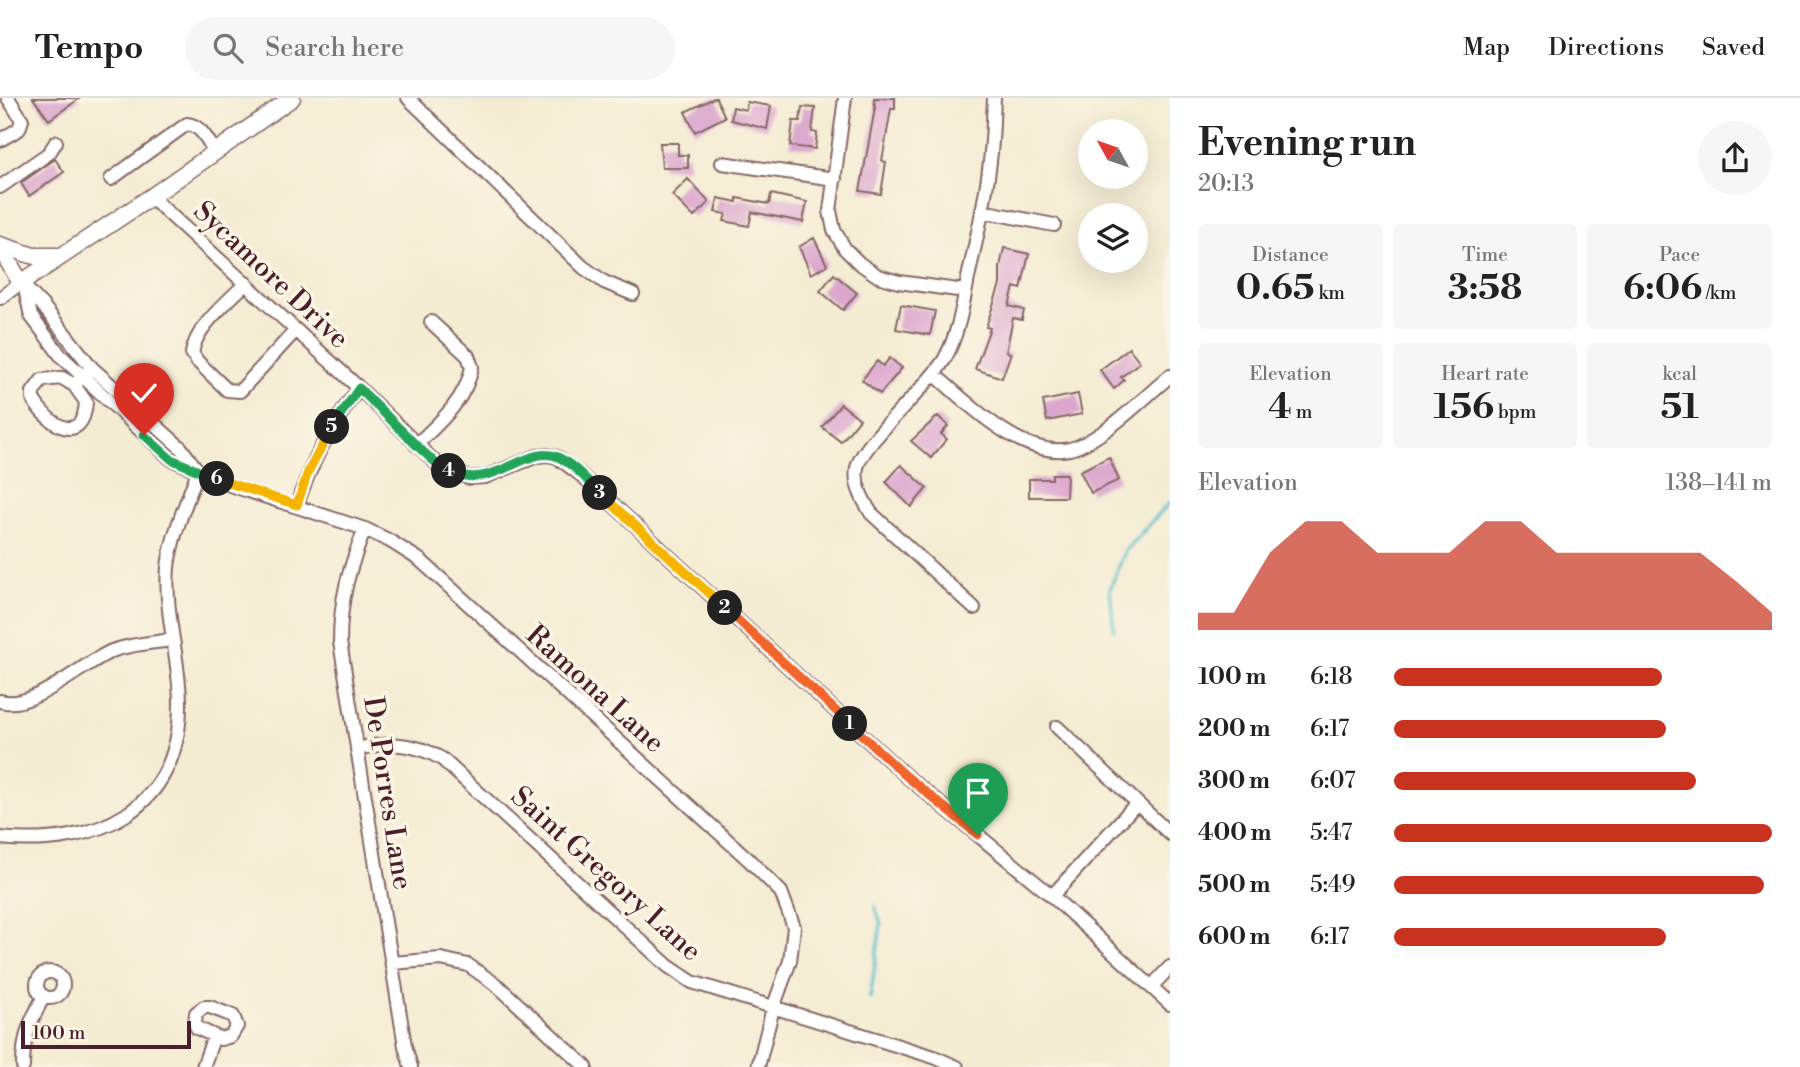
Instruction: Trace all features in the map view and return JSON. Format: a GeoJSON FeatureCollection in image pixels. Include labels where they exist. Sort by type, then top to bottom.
{"type":"FeatureCollection","features":[{"type":"Feature","properties":{"kind":"main road"},"geometry":{"type":"LineString","coordinates":[[0,247],[23,286],[62,256],[292,98]]}},
{"type":"Feature","properties":{"kind":"main road"},"geometry":{"type":"LineString","coordinates":[[0,247],[34,256],[62,256]]}},
{"type":"Feature","properties":{"kind":"street"},"geometry":{"type":"LineString","coordinates":[[0,140],[19,129],[22,120],[8,98]]}},
{"type":"Feature","properties":{"kind":"street"},"geometry":{"type":"LineString","coordinates":[[408,98],[583,267],[604,282],[633,294]]}},
{"type":"Feature","properties":{"kind":"street"},"geometry":{"type":"LineString","coordinates":[[845,98],[830,211],[834,230],[845,249],[878,276],[899,282],[965,291]]}},
{"type":"Feature","properties":{"kind":"street"},"geometry":{"type":"LineString","coordinates":[[974,608],[871,513],[862,497],[857,469],[860,458],[935,375],[955,334],[982,211],[991,152],[993,98]]}},
{"type":"Feature","properties":{"kind":"street"},"geometry":{"type":"LineString","coordinates":[[111,179],[187,124],[199,129],[215,152]]}},
{"type":"Feature","properties":{"kind":"street"},"geometry":{"type":"LineString","coordinates":[[0,187],[50,153],[56,142]]}},
{"type":"Feature","properties":{"kind":"street"},"geometry":{"type":"LineString","coordinates":[[722,163],[835,179]]}},
{"type":"Feature","properties":{"kind":"street","name":"Sycamore Drive"},"geometry":{"type":"LineString","coordinates":[[151,197],[359,388],[439,466],[469,478],[485,477],[537,456],[557,457],[582,475],[905,775],[1052,896],[1170,1004]]}},
{"type":"Feature","properties":{"kind":"street"},"geometry":{"type":"LineString","coordinates":[[982,211],[1054,225]]}},
{"type":"Feature","properties":{"kind":"street"},"geometry":{"type":"LineString","coordinates":[[246,283],[208,323],[193,344],[192,353],[197,361],[227,390],[240,391],[296,330]]}},
{"type":"Feature","properties":{"kind":"street"},"geometry":{"type":"LineString","coordinates":[[0,298],[23,286]]}},
{"type":"Feature","properties":{"kind":"street","name":"Ramona Lane"},"geometry":{"type":"LineString","coordinates":[[23,286],[43,306],[83,377],[171,459],[230,485],[365,529],[419,560],[781,892],[794,927],[790,961],[773,1008],[758,1067]]}},
{"type":"Feature","properties":{"kind":"street"},"geometry":{"type":"LineString","coordinates":[[416,445],[443,419],[465,389],[472,367],[468,356],[431,322]]}},
{"type":"Feature","properties":{"kind":"street"},"geometry":{"type":"LineString","coordinates":[[935,375],[988,419],[1020,441],[1047,448],[1077,447],[1108,429],[1170,376]]}},
{"type":"Feature","properties":{"kind":"street"},"geometry":{"type":"LineString","coordinates":[[83,377],[86,402],[82,421],[75,428],[68,429],[55,424],[33,399],[36,385],[48,378],[83,377]]}},
{"type":"Feature","properties":{"kind":"street","name":"Ramona Lane"},"geometry":{"type":"LineString","coordinates":[[83,377],[154,424],[181,448],[198,471]]}},
{"type":"Feature","properties":{"kind":"street"},"geometry":{"type":"LineString","coordinates":[[297,505],[308,472],[323,441],[359,388]]}},
{"type":"Feature","properties":{"kind":"street"},"geometry":{"type":"LineString","coordinates":[[144,435],[154,424]]}},
{"type":"Feature","properties":{"kind":"street"},"geometry":{"type":"LineString","coordinates":[[0,838],[42,840],[81,834],[112,823],[140,806],[165,775],[177,745],[180,702],[171,640],[168,569],[172,545],[198,471]]}},
{"type":"Feature","properties":{"kind":"street","name":"De Porres Lane"},"geometry":{"type":"LineString","coordinates":[[365,529],[345,582],[340,613],[340,642],[411,1067]]}},
{"type":"Feature","properties":{"kind":"street"},"geometry":{"type":"LineString","coordinates":[[0,701],[24,702],[92,660],[115,650],[171,640]]}},
{"type":"Feature","properties":{"kind":"street"},"geometry":{"type":"LineString","coordinates":[[1057,727],[1170,834]]}},
{"type":"Feature","properties":{"kind":"street","name":"Saint Gregory Lane"},"geometry":{"type":"LineString","coordinates":[[357,749],[403,744],[428,750],[442,759],[668,966],[692,982],[934,1057],[957,1067]]}},
{"type":"Feature","properties":{"kind":"street"},"geometry":{"type":"LineString","coordinates":[[1052,896],[1136,804]]}},
{"type":"Feature","properties":{"kind":"street"},"geometry":{"type":"LineString","coordinates":[[392,963],[440,959],[468,965],[498,986],[586,1067]]}},
{"type":"Feature","properties":{"kind":"street"},"geometry":{"type":"LineString","coordinates":[[1151,987],[1170,967]]}},
{"type":"Feature","properties":{"kind":"street"},"geometry":{"type":"LineString","coordinates":[[23,1067],[23,1045],[27,1026],[44,996]]}},
{"type":"Feature","properties":{"kind":"street"},"geometry":{"type":"LineString","coordinates":[[203,1067],[214,1036]]}},
{"type":"Feature","properties":{"kind":"building"},"geometry":{"type":"Polygon","coordinates":[[[33,98],[80,98],[49,120],[33,98]]]}},
{"type":"Feature","properties":{"kind":"building"},"geometry":{"type":"Polygon","coordinates":[[[714,98],[725,117],[695,132],[685,112],[714,98]]]}},
{"type":"Feature","properties":{"kind":"building"},"geometry":{"type":"Polygon","coordinates":[[[874,98],[895,98],[895,109],[891,109],[882,161],[886,162],[881,194],[860,191],[875,108],[874,98]]]}},
{"type":"Feature","properties":{"kind":"building"},"geometry":{"type":"Polygon","coordinates":[[[747,102],[771,106],[767,129],[731,120],[733,107],[746,110],[747,102]]]}},
{"type":"Feature","properties":{"kind":"building"},"geometry":{"type":"Polygon","coordinates":[[[802,107],[815,108],[812,132],[817,133],[815,149],[790,146],[793,121],[800,121],[802,107]]]}},
{"type":"Feature","properties":{"kind":"building"},"geometry":{"type":"Polygon","coordinates":[[[660,143],[678,143],[678,155],[688,155],[688,168],[662,168],[660,143]]]}},
{"type":"Feature","properties":{"kind":"building"},"geometry":{"type":"Polygon","coordinates":[[[55,159],[64,172],[29,196],[21,183],[55,159]]]}},
{"type":"Feature","properties":{"kind":"building"},"geometry":{"type":"Polygon","coordinates":[[[688,179],[709,202],[694,217],[672,195],[688,179]]]}},
{"type":"Feature","properties":{"kind":"building"},"geometry":{"type":"Polygon","coordinates":[[[771,194],[807,202],[803,222],[752,212],[749,226],[724,221],[726,214],[715,212],[718,198],[737,202],[737,198],[769,204],[771,194]]]}},
{"type":"Feature","properties":{"kind":"building"},"geometry":{"type":"Polygon","coordinates":[[[814,238],[827,265],[811,274],[799,247],[814,238]]]}},
{"type":"Feature","properties":{"kind":"building"},"geometry":{"type":"Polygon","coordinates":[[[1004,248],[1029,254],[1021,289],[1014,287],[1009,306],[1024,310],[1022,320],[1013,318],[1006,352],[1011,353],[1002,378],[975,369],[990,328],[986,327],[1000,284],[1004,248]]]}},
{"type":"Feature","properties":{"kind":"building"},"geometry":{"type":"Polygon","coordinates":[[[834,274],[857,293],[843,310],[820,291],[834,274]]]}},
{"type":"Feature","properties":{"kind":"building"},"geometry":{"type":"Polygon","coordinates":[[[901,305],[935,311],[930,335],[896,329],[901,305]]]}},
{"type":"Feature","properties":{"kind":"building"},"geometry":{"type":"Polygon","coordinates":[[[1129,348],[1140,362],[1121,377],[1124,380],[1114,389],[1100,370],[1129,348]]]}},
{"type":"Feature","properties":{"kind":"building"},"geometry":{"type":"Polygon","coordinates":[[[890,358],[902,368],[880,394],[862,380],[877,361],[883,366],[890,358]]]}},
{"type":"Feature","properties":{"kind":"building"},"geometry":{"type":"Polygon","coordinates":[[[1078,394],[1082,414],[1047,421],[1043,401],[1078,394]]]}},
{"type":"Feature","properties":{"kind":"building"},"geometry":{"type":"Polygon","coordinates":[[[841,404],[860,419],[841,442],[822,427],[841,404]]]}},
{"type":"Feature","properties":{"kind":"building"},"geometry":{"type":"Polygon","coordinates":[[[938,416],[948,426],[941,434],[947,439],[931,458],[911,441],[938,416]]]}},
{"type":"Feature","properties":{"kind":"building"},"geometry":{"type":"Polygon","coordinates":[[[1109,457],[1119,480],[1091,493],[1080,471],[1109,457]]]}},
{"type":"Feature","properties":{"kind":"building"},"geometry":{"type":"Polygon","coordinates":[[[901,465],[927,488],[911,507],[886,482],[901,465]]]}},
{"type":"Feature","properties":{"kind":"building"},"geometry":{"type":"Polygon","coordinates":[[[1052,474],[1067,474],[1066,497],[1029,497],[1029,479],[1052,479],[1052,474]]]}},
{"type":"Feature","properties":{"kind":"waterway"},"geometry":{"type":"LineString","coordinates":[[1114,630],[1110,589],[1125,551],[1170,502]]}},
{"type":"Feature","properties":{"kind":"waterway"},"geometry":{"type":"LineString","coordinates":[[870,998],[881,924],[875,906]]}},
{"type":"Feature","properties":{"kind":"route"},"geometry":{"type":"LineString","coordinates":[[144,435],[171,459],[230,485],[297,505],[308,472],[323,441],[359,388],[439,466],[455,474],[469,478],[485,477],[537,456],[557,457],[582,475],[905,775],[978,835]]}}]}
